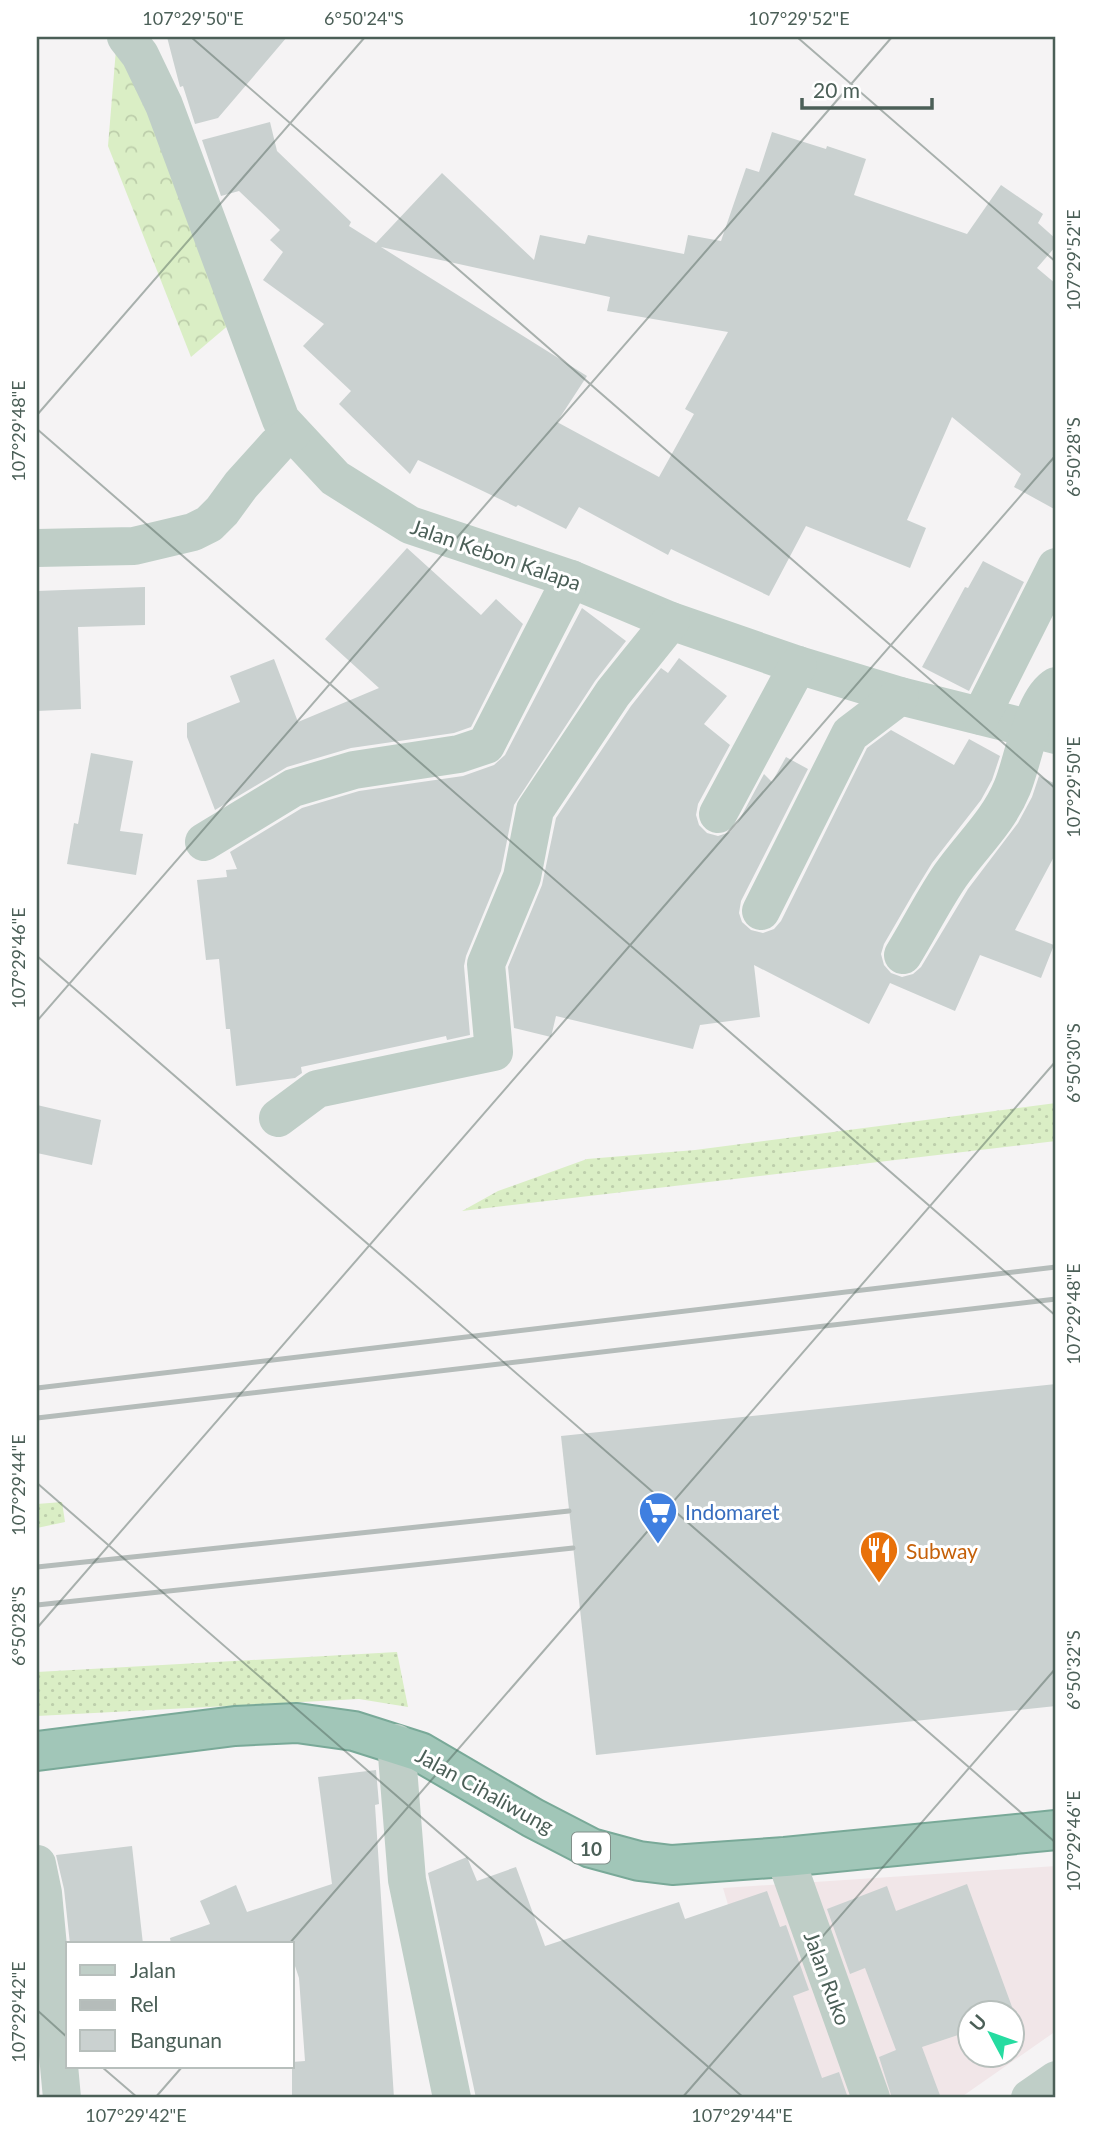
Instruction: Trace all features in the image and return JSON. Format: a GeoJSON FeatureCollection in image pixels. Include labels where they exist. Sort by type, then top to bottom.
{"type":"FeatureCollection","features":[{"type":"Feature","properties":{"kind":"highway","name":"Jalan Cihaliwung"},"geometry":{"type":"LineString","coordinates":[[37,1751],[182,1732],[297,1723],[354,1731],[396,1743],[438,1761],[533,1818],[591,1848],[639,1861],[672,1865],[785,1857],[1056,1830]]}},
{"type":"Feature","properties":{"kind":"street","name":"Jalan Kebon Kalapa"},"geometry":{"type":"LineString","coordinates":[[126,37],[140,55],[164,105],[281,420],[335,478],[410,525],[571,579],[671,621],[798,665],[900,696],[1043,732]]}},
{"type":"Feature","properties":{"kind":"street"},"geometry":{"type":"LineString","coordinates":[[37,548],[134,546],[193,532],[209,524],[222,512],[241,485],[277,445],[292,433]]}},
{"type":"Feature","properties":{"kind":"street"},"geometry":{"type":"LineString","coordinates":[[982,716],[1056,567]]}},
{"type":"Feature","properties":{"kind":"street"},"geometry":{"type":"LineString","coordinates":[[204,842],[293,788],[354,770],[459,754],[486,745],[571,579]]}},
{"type":"Feature","properties":{"kind":"street"},"geometry":{"type":"LineString","coordinates":[[278,1118],[317,1089],[494,1052],[486,964],[522,877],[535,810],[613,693],[671,621]]}},
{"type":"Feature","properties":{"kind":"street"},"geometry":{"type":"LineString","coordinates":[[718,814],[798,665]]}},
{"type":"Feature","properties":{"kind":"street"},"geometry":{"type":"LineString","coordinates":[[903,955],[951,874],[974,849],[1006,804],[1043,732],[1049,690],[1056,686]]}},
{"type":"Feature","properties":{"kind":"street"},"geometry":{"type":"LineString","coordinates":[[761,911],[850,734],[900,696]]}},
{"type":"Feature","properties":{"kind":"street"},"geometry":{"type":"LineString","coordinates":[[396,1743],[407,1880],[452,2098]]}},
{"type":"Feature","properties":{"kind":"street","name":"Jalan Ruko"},"geometry":{"type":"LineString","coordinates":[[785,1857],[871,2098]]}},
{"type":"Feature","properties":{"kind":"street"},"geometry":{"type":"LineString","coordinates":[[37,1864],[43,1893],[62,2098]]}},
{"type":"Feature","properties":{"kind":"street"},"geometry":{"type":"LineString","coordinates":[[1030,2098],[1056,2080]]}},
{"type":"Feature","properties":{"kind":"shaded area"},"geometry":{"type":"Polygon","coordinates":[[[1056,1866],[1056,2031],[1026,2052],[1026,1998],[956,1998],[956,2068],[1003,2068],[960,2098],[786,2098],[723,1888],[1056,1866]]]}},
{"type":"Feature","properties":{"kind":"green space"},"geometry":{"type":"Polygon","coordinates":[[[117,37],[237,318],[191,357],[108,146],[117,37]]]}},
{"type":"Feature","properties":{"kind":"green space"},"geometry":{"type":"Polygon","coordinates":[[[1056,1103],[1056,1141],[462,1211],[498,1191],[587,1159],[695,1150],[1056,1103]]]}},
{"type":"Feature","properties":{"kind":"green space"},"geometry":{"type":"Polygon","coordinates":[[[62,1502],[65,1522],[37,1528],[37,1504],[62,1502]]]}},
{"type":"Feature","properties":{"kind":"green space"},"geometry":{"type":"Polygon","coordinates":[[[397,1652],[408,1707],[359,1699],[37,1716],[37,1672],[397,1652]]]}},
{"type":"Feature","properties":{"kind":"building"},"geometry":{"type":"Polygon","coordinates":[[[167,37],[287,37],[218,118],[195,124],[183,86],[180,87],[167,37]]]}},
{"type":"Feature","properties":{"kind":"building"},"geometry":{"type":"Polygon","coordinates":[[[270,122],[277,151],[351,222],[349,226],[376,243],[442,173],[534,260],[540,235],[585,244],[588,235],[684,254],[688,235],[721,241],[746,168],[759,172],[772,132],[866,159],[854,195],[967,234],[1001,185],[1043,214],[1038,223],[1056,239],[1056,246],[1037,268],[1056,284],[1056,510],[1014,487],[1021,474],[952,417],[907,520],[926,528],[910,568],[806,526],[769,596],[671,549],[668,555],[579,507],[566,529],[418,460],[410,474],[339,404],[351,391],[303,346],[324,324],[263,280],[283,252],[270,240],[280,230],[239,191],[221,196],[202,140],[270,122]],[[381,247],[587,376],[557,422],[659,477],[694,414],[685,409],[728,332],[607,311],[610,297],[381,247]]]}},
{"type":"Feature","properties":{"kind":"building"},"geometry":{"type":"Polygon","coordinates":[[[407,548],[481,615],[496,599],[523,624],[471,727],[454,733],[351,748],[287,767],[215,810],[187,737],[187,723],[240,702],[230,676],[274,659],[298,722],[379,688],[325,639],[407,548]]]}},
{"type":"Feature","properties":{"kind":"building"},"geometry":{"type":"Polygon","coordinates":[[[983,561],[1024,582],[969,691],[922,667],[965,587],[968,588],[983,561]]]}},
{"type":"Feature","properties":{"kind":"building"},"geometry":{"type":"Polygon","coordinates":[[[145,587],[145,625],[78,627],[81,709],[37,711],[37,591],[145,587]]]}},
{"type":"Feature","properties":{"kind":"building"},"geometry":{"type":"Polygon","coordinates":[[[582,608],[626,641],[595,681],[514,805],[501,871],[464,966],[470,1035],[447,1040],[446,1036],[301,1067],[302,1073],[295,1078],[236,1086],[230,1029],[226,1029],[219,959],[206,960],[197,880],[227,877],[226,870],[237,869],[230,852],[302,808],[359,791],[463,776],[494,765],[505,755],[582,608]]]}},
{"type":"Feature","properties":{"kind":"building"},"geometry":{"type":"Polygon","coordinates":[[[679,658],[727,696],[704,724],[730,745],[698,804],[696,815],[699,825],[707,833],[718,836],[730,832],[764,774],[772,782],[786,757],[808,769],[741,901],[739,913],[742,922],[751,930],[763,933],[774,929],[781,921],[867,748],[891,730],[954,765],[969,739],[1000,756],[992,780],[981,800],[932,863],[913,894],[884,944],[881,954],[884,965],[891,973],[902,977],[913,974],[921,967],[968,889],[1018,823],[1032,797],[1039,776],[1056,784],[1056,853],[1015,930],[1054,945],[1041,978],[980,955],[955,1011],[890,983],[869,1024],[754,965],[760,1017],[700,1025],[693,1049],[556,1016],[551,1037],[514,1028],[508,967],[542,885],[556,818],[631,706],[661,668],[668,673],[679,658]]]}},
{"type":"Feature","properties":{"kind":"building"},"geometry":{"type":"Polygon","coordinates":[[[91,753],[133,761],[120,831],[143,834],[136,875],[67,864],[74,823],[78,824],[91,753]]]}},
{"type":"Feature","properties":{"kind":"building"},"geometry":{"type":"Polygon","coordinates":[[[37,1105],[101,1120],[92,1165],[37,1153],[37,1105]]]}},
{"type":"Feature","properties":{"kind":"building"},"geometry":{"type":"Polygon","coordinates":[[[1056,1384],[1056,1706],[596,1755],[561,1436],[1056,1384]]]}},
{"type":"Feature","properties":{"kind":"building"},"geometry":{"type":"Polygon","coordinates":[[[376,1770],[379,1804],[375,1805],[394,2098],[292,2098],[294,2062],[305,2061],[294,1942],[171,1942],[170,1938],[210,1924],[200,1901],[236,1885],[247,1912],[332,1884],[318,1777],[376,1770]]]}},
{"type":"Feature","properties":{"kind":"building"},"geometry":{"type":"Polygon","coordinates":[[[132,1846],[143,1942],[70,1942],[64,1889],[56,1855],[132,1846]]]}},
{"type":"Feature","properties":{"kind":"building"},"geometry":{"type":"Polygon","coordinates":[[[467,1857],[477,1881],[516,1867],[545,1946],[679,1902],[685,1919],[767,1891],[780,1927],[786,1925],[809,1990],[793,1996],[822,2078],[839,2072],[848,2098],[476,2098],[428,1873],[467,1857]]]}},
{"type":"Feature","properties":{"kind":"building"},"geometry":{"type":"Polygon","coordinates":[[[967,1884],[1009,1998],[956,1998],[956,2036],[922,2047],[941,2098],[892,2098],[879,2057],[896,2050],[865,1968],[850,1974],[827,1909],[887,1886],[896,1911],[967,1884]]]}},
{"type":"Feature","properties":{"kind":"railway"},"geometry":{"type":"LineString","coordinates":[[37,1388],[1056,1267]]}},
{"type":"Feature","properties":{"kind":"railway"},"geometry":{"type":"LineString","coordinates":[[37,1418],[1056,1299]]}},
{"type":"Feature","properties":{"kind":"railway"},"geometry":{"type":"LineString","coordinates":[[37,1567],[569,1511]]}},
{"type":"Feature","properties":{"kind":"railway"},"geometry":{"type":"LineString","coordinates":[[37,1605],[573,1548]]}},
{"type":"Feature","properties":{"kind":"place","name":"Indomaret"},"geometry":{"type":"Point","coordinates":[658,1545]}},
{"type":"Feature","properties":{"kind":"place","name":"Subway"},"geometry":{"type":"Point","coordinates":[879,1584]}}]}
